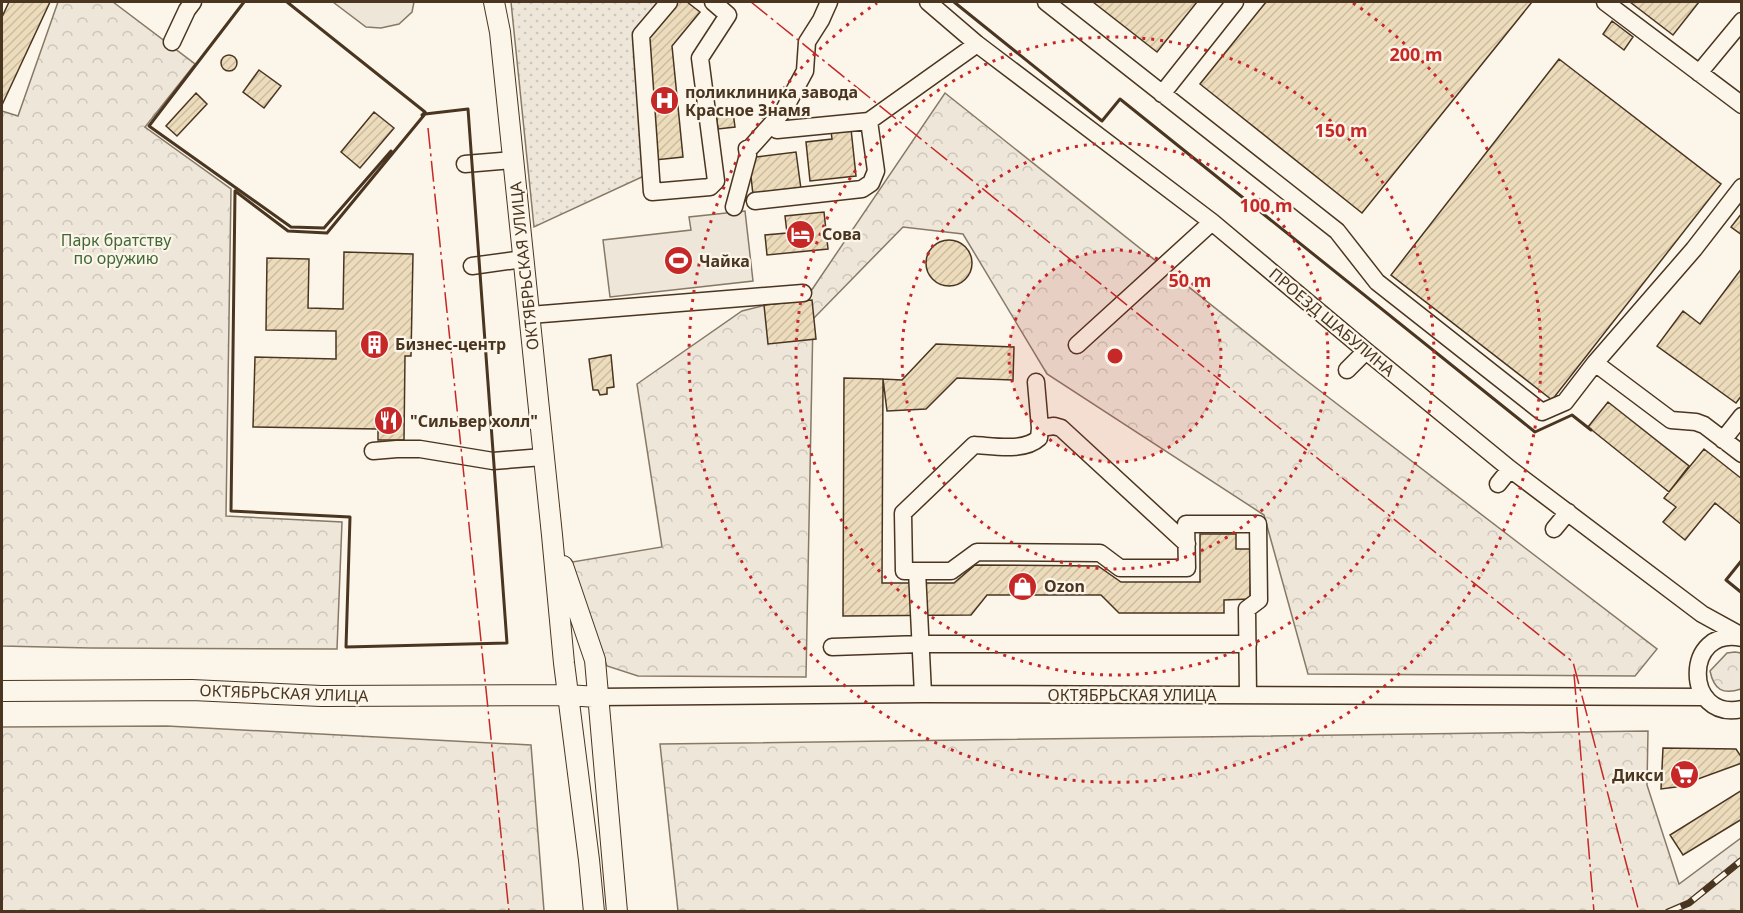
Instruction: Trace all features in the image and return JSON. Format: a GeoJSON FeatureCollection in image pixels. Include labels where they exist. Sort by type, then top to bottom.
{"type":"FeatureCollection","features":[{"type":"Feature","properties":{"kind":"main road","name":"ОКТЯБРЬСКАЯ УЛИЦА"},"geometry":{"type":"LineString","coordinates":[[494,2],[500,32],[530,315],[567,695]]}},
{"type":"Feature","properties":{"kind":"main road","name":"ОКТЯБРЬСКАЯ УЛИЦА"},"geometry":{"type":"LineString","coordinates":[[500,2],[500,32]]}},
{"type":"Feature","properties":{"kind":"main road","name":"ОКТЯБРЬСКАЯ УЛИЦА"},"geometry":{"type":"LineString","coordinates":[[2,691],[192,690],[321,696],[567,695],[597,697],[595,660],[552,535]]}},
{"type":"Feature","properties":{"kind":"main road"},"geometry":{"type":"LineString","coordinates":[[567,695],[594,912]]}},
{"type":"Feature","properties":{"kind":"main road"},"geometry":{"type":"LineString","coordinates":[[597,697],[617,912]]}},
{"type":"Feature","properties":{"kind":"street"},"geometry":{"type":"LineString","coordinates":[[172,42],[193,2]]}},
{"type":"Feature","properties":{"kind":"street"},"geometry":{"type":"LineString","coordinates":[[669,2],[641,35],[652,192],[710,187],[716,181],[700,58],[728,15],[713,2]]}},
{"type":"Feature","properties":{"kind":"street"},"geometry":{"type":"LineString","coordinates":[[734,207],[748,155],[747,148],[751,147],[784,110],[805,70],[807,42],[829,2]]}},
{"type":"Feature","properties":{"kind":"street","name":"ПРОЕЗД ШАБУЛИНА"},"geometry":{"type":"LineString","coordinates":[[928,2],[977,44],[1212,222],[1510,468],[1702,614],[1742,637]]}},
{"type":"Feature","properties":{"kind":"street"},"geometry":{"type":"LineString","coordinates":[[1046,2],[1337,231],[1377,282],[1542,412],[1565,402],[1694,249],[1742,187]]}},
{"type":"Feature","properties":{"kind":"street"},"geometry":{"type":"LineString","coordinates":[[1162,94],[1235,2]]}},
{"type":"Feature","properties":{"kind":"street"},"geometry":{"type":"LineString","coordinates":[[1605,2],[1742,105]]}},
{"type":"Feature","properties":{"kind":"street"},"geometry":{"type":"LineString","coordinates":[[1699,73],[1742,21]]}},
{"type":"Feature","properties":{"kind":"street"},"geometry":{"type":"LineString","coordinates":[[777,130],[869,121],[977,44]]}},
{"type":"Feature","properties":{"kind":"street"},"geometry":{"type":"LineString","coordinates":[[755,201],[861,189],[871,183],[876,171],[869,121]]}},
{"type":"Feature","properties":{"kind":"street"},"geometry":{"type":"LineString","coordinates":[[465,164],[513,160]]}},
{"type":"Feature","properties":{"kind":"street"},"geometry":{"type":"LineString","coordinates":[[1077,345],[1212,222]]}},
{"type":"Feature","properties":{"kind":"street"},"geometry":{"type":"LineString","coordinates":[[472,266],[523,259]]}},
{"type":"Feature","properties":{"kind":"street"},"geometry":{"type":"LineString","coordinates":[[530,315],[802,293]]}},
{"type":"Feature","properties":{"kind":"street"},"geometry":{"type":"LineString","coordinates":[[1347,370],[1366,351]]}},
{"type":"Feature","properties":{"kind":"street"},"geometry":{"type":"LineString","coordinates":[[1596,363],[1671,420],[1704,425],[1742,454]]}},
{"type":"Feature","properties":{"kind":"street"},"geometry":{"type":"LineString","coordinates":[[1036,382],[1039,438],[1033,444],[1023,446],[975,445],[903,513],[904,571],[951,571],[977,552],[1100,553],[1120,568],[1187,568],[1186,524],[1258,524],[1259,600],[1248,609],[1248,695]]}},
{"type":"Feature","properties":{"kind":"street"},"geometry":{"type":"LineString","coordinates":[[1724,440],[1742,416]]}},
{"type":"Feature","properties":{"kind":"street"},"geometry":{"type":"LineString","coordinates":[[1040,428],[1054,426],[1061,428],[1187,544]]}},
{"type":"Feature","properties":{"kind":"street"},"geometry":{"type":"LineString","coordinates":[[373,451],[420,449],[493,461],[543,457]]}},
{"type":"Feature","properties":{"kind":"street"},"geometry":{"type":"LineString","coordinates":[[1498,484],[1510,468]]}},
{"type":"Feature","properties":{"kind":"street"},"geometry":{"type":"LineString","coordinates":[[1554,529],[1568,512]]}},
{"type":"Feature","properties":{"kind":"street"},"geometry":{"type":"LineString","coordinates":[[917,571],[923,694]]}},
{"type":"Feature","properties":{"kind":"street"},"geometry":{"type":"LineString","coordinates":[[1702,614],[1710,620],[1712,630],[1711,644],[1702,653],[1698,664],[1696,676],[1699,687],[1714,705],[1726,710],[1742,709]]}},
{"type":"Feature","properties":{"kind":"street","name":"ПРОЕЗД ШАБУЛИНА"},"geometry":{"type":"LineString","coordinates":[[1711,644],[1722,638],[1742,637]]}},
{"type":"Feature","properties":{"kind":"street"},"geometry":{"type":"LineString","coordinates":[[832,647],[920,644],[1248,644]]}},
{"type":"Feature","properties":{"kind":"street"},"geometry":{"type":"LineString","coordinates":[[1667,697],[1686,687],[1696,676]]}},
{"type":"Feature","properties":{"kind":"street","name":"ОКТЯБРЬСКАЯ УЛИЦА"},"geometry":{"type":"LineString","coordinates":[[597,697],[923,694],[1705,697]]}},
{"type":"Feature","properties":{"kind":"green space","name":"Парк братству по оружию"},"geometry":{"type":"Polygon","coordinates":[[[58,2],[113,2],[195,64],[145,127],[231,189],[226,516],[342,522],[337,649],[2,646],[2,111],[18,116],[58,2]]]}},
{"type":"Feature","properties":{"kind":"green space"},"geometry":{"type":"Polygon","coordinates":[[[333,2],[414,2],[412,12],[399,24],[381,28],[366,27],[333,2]]]}},
{"type":"Feature","properties":{"kind":"green space"},"geometry":{"type":"Polygon","coordinates":[[[511,2],[663,2],[644,176],[534,227],[511,2]]]}},
{"type":"Feature","properties":{"kind":"green space"},"geometry":{"type":"Polygon","coordinates":[[[945,93],[1298,374],[1657,649],[1635,676],[1308,674],[1264,515],[1047,374],[963,234],[903,227],[813,319],[806,677],[638,676],[607,666],[596,639],[572,562],[662,547],[637,384],[742,311],[809,294],[945,93]]]}},
{"type":"Feature","properties":{"kind":"green space","name":"Чайка"},"geometry":{"type":"Polygon","coordinates":[[[745,211],[753,281],[610,297],[603,240],[691,230],[689,217],[745,211]]]}},
{"type":"Feature","properties":{"kind":"green space"},"geometry":{"type":"Polygon","coordinates":[[[1727,653],[1741,653],[1741,689],[1724,691],[1714,683],[1710,671],[1727,653]]]}},
{"type":"Feature","properties":{"kind":"green space"},"geometry":{"type":"Polygon","coordinates":[[[167,726],[531,745],[544,911],[2,911],[2,727],[167,726]]]}},
{"type":"Feature","properties":{"kind":"green space"},"geometry":{"type":"Polygon","coordinates":[[[1648,731],[1647,785],[1679,884],[1741,838],[1741,911],[678,911],[660,744],[1648,731]]]}},
{"type":"Feature","properties":{"kind":"building"},"geometry":{"type":"Polygon","coordinates":[[[9,2],[50,2],[2,105],[2,17],[9,2]]]}},
{"type":"Feature","properties":{"kind":"building","name":"поликлиника завода Красное Знамя"},"geometry":{"type":"Polygon","coordinates":[[[673,2],[687,2],[700,12],[672,46],[683,157],[655,160],[643,38],[673,2]]]}},
{"type":"Feature","properties":{"kind":"building"},"geometry":{"type":"Polygon","coordinates":[[[1093,2],[1197,2],[1157,52],[1093,2]]]}},
{"type":"Feature","properties":{"kind":"building"},"geometry":{"type":"Polygon","coordinates":[[[1266,2],[1532,2],[1362,213],[1200,84],[1266,2]]]}},
{"type":"Feature","properties":{"kind":"building"},"geometry":{"type":"Polygon","coordinates":[[[1630,2],[1699,2],[1673,35],[1630,2]]]}},
{"type":"Feature","properties":{"kind":"building"},"geometry":{"type":"Polygon","coordinates":[[[1612,21],[1633,37],[1624,50],[1603,34],[1612,21]]]}},
{"type":"Feature","properties":{"kind":"building"},"geometry":{"type":"Polygon","coordinates":[[[229,55],[235,57],[237,63],[235,69],[229,71],[223,69],[221,63],[223,57],[229,55]]]}},
{"type":"Feature","properties":{"kind":"building"},"geometry":{"type":"Polygon","coordinates":[[[1559,59],[1721,184],[1552,400],[1391,275],[1559,59]]]}},
{"type":"Feature","properties":{"kind":"building"},"geometry":{"type":"Polygon","coordinates":[[[259,70],[281,86],[264,108],[243,92],[259,70]]]}},
{"type":"Feature","properties":{"kind":"building"},"geometry":{"type":"Polygon","coordinates":[[[196,93],[207,104],[177,136],[166,126],[196,93]]]}},
{"type":"Feature","properties":{"kind":"building"},"geometry":{"type":"Polygon","coordinates":[[[374,112],[394,128],[360,168],[341,152],[374,112]]]}},
{"type":"Feature","properties":{"kind":"building"},"geometry":{"type":"Polygon","coordinates":[[[733,112],[735,127],[718,129],[716,114],[733,112]]]}},
{"type":"Feature","properties":{"kind":"building"},"geometry":{"type":"Polygon","coordinates":[[[851,129],[856,176],[810,181],[806,142],[832,139],[831,131],[851,129]]]}},
{"type":"Feature","properties":{"kind":"building"},"geometry":{"type":"Polygon","coordinates":[[[796,152],[801,189],[753,195],[749,158],[796,152]]]}},
{"type":"Feature","properties":{"kind":"building","name":"Сова"},"geometry":{"type":"Polygon","coordinates":[[[824,212],[828,249],[767,255],[765,235],[787,233],[785,216],[824,212]]]}},
{"type":"Feature","properties":{"kind":"building"},"geometry":{"type":"Polygon","coordinates":[[[1742,213],[1742,235],[1731,227],[1742,213]]]}},
{"type":"Feature","properties":{"kind":"building"},"geometry":{"type":"Polygon","coordinates":[[[949,240],[965,247],[972,263],[965,279],[949,286],[933,279],[926,263],[933,247],[949,240]]]}},
{"type":"Feature","properties":{"kind":"building","name":"Бизнес-центр"},"geometry":{"type":"Polygon","coordinates":[[[344,252],[413,254],[411,356],[405,356],[404,440],[378,440],[378,429],[253,427],[255,357],[336,359],[336,331],[266,330],[267,258],[309,259],[308,308],[343,309],[344,252]]]}},
{"type":"Feature","properties":{"kind":"building"},"geometry":{"type":"Polygon","coordinates":[[[1742,268],[1742,395],[1736,403],[1657,346],[1683,311],[1700,324],[1742,268]]]}},
{"type":"Feature","properties":{"kind":"building"},"geometry":{"type":"Polygon","coordinates":[[[812,300],[816,339],[768,344],[764,305],[812,300]]]}},
{"type":"Feature","properties":{"kind":"building"},"geometry":{"type":"Polygon","coordinates":[[[936,344],[1014,347],[1013,380],[957,378],[926,409],[887,411],[883,379],[902,380],[936,344]]]}},
{"type":"Feature","properties":{"kind":"building"},"geometry":{"type":"Polygon","coordinates":[[[611,355],[614,387],[607,388],[607,394],[600,395],[598,390],[593,390],[589,359],[611,355]]]}},
{"type":"Feature","properties":{"kind":"building"},"geometry":{"type":"Polygon","coordinates":[[[844,378],[883,379],[882,583],[954,583],[975,565],[1098,566],[1121,582],[1200,582],[1200,534],[1236,534],[1236,549],[1251,549],[1250,599],[1224,600],[1224,613],[1119,613],[1101,595],[987,595],[971,615],[843,616],[844,378]]]}},
{"type":"Feature","properties":{"kind":"building"},"geometry":{"type":"Polygon","coordinates":[[[1608,402],[1689,466],[1669,492],[1588,427],[1608,402]]]}},
{"type":"Feature","properties":{"kind":"building"},"geometry":{"type":"Polygon","coordinates":[[[1704,449],[1742,479],[1742,525],[1715,503],[1685,540],[1663,522],[1676,507],[1664,498],[1704,449]]]}},
{"type":"Feature","properties":{"kind":"building","name":"Дикси"},"geometry":{"type":"Polygon","coordinates":[[[1663,748],[1736,749],[1742,758],[1742,763],[1676,787],[1661,789],[1663,748]]]}},
{"type":"Feature","properties":{"kind":"building"},"geometry":{"type":"Polygon","coordinates":[[[1742,790],[1742,819],[1683,855],[1670,835],[1742,790]]]}},
{"type":"Feature","properties":{"kind":"railway"},"geometry":{"type":"LineString","coordinates":[[1668,912],[1689,903],[1742,860]]}},
{"type":"Feature","properties":{"kind":"wall"},"geometry":{"type":"LineString","coordinates":[[244,2],[149,126],[291,227],[324,228],[391,151]]}},
{"type":"Feature","properties":{"kind":"wall"},"geometry":{"type":"LineString","coordinates":[[287,2],[425,112],[422,115]]}},
{"type":"Feature","properties":{"kind":"wall"},"geometry":{"type":"LineString","coordinates":[[954,2],[1102,121],[1120,99],[1535,432],[1572,415],[1591,430]]}},
{"type":"Feature","properties":{"kind":"wall"},"geometry":{"type":"LineString","coordinates":[[468,109],[507,643],[346,647],[350,517],[231,511],[235,191],[288,231],[327,233],[425,114],[468,109]]}},
{"type":"Feature","properties":{"kind":"wall"},"geometry":{"type":"LineString","coordinates":[[1742,560],[1726,580],[1742,593]]}},
{"type":"Feature","properties":{"kind":"power"},"geometry":{"type":"LineString","coordinates":[[751,2],[1573,662],[1639,912]]}},
{"type":"Feature","properties":{"kind":"power"},"geometry":{"type":"LineString","coordinates":[[428,128],[509,912]]}},
{"type":"Feature","properties":{"kind":"power"},"geometry":{"type":"LineString","coordinates":[[1574,674],[1594,912]]}},
{"type":"Feature","properties":{"kind":"place","name":"поликлиника завода Красное Знамя"},"geometry":{"type":"Point","coordinates":[664,101]}},
{"type":"Feature","properties":{"kind":"place","name":"Сова"},"geometry":{"type":"Point","coordinates":[801,234]}},
{"type":"Feature","properties":{"kind":"place","name":"Чайка"},"geometry":{"type":"Point","coordinates":[678,261]}},
{"type":"Feature","properties":{"kind":"place","name":"Бизнес-центр"},"geometry":{"type":"Point","coordinates":[374,344]}},
{"type":"Feature","properties":{"kind":"place","name":"\"Сильвер холл\""},"geometry":{"type":"Point","coordinates":[389,421]}},
{"type":"Feature","properties":{"kind":"place","name":"Ozon"},"geometry":{"type":"Point","coordinates":[1023,586]}},
{"type":"Feature","properties":{"kind":"place","name":"Дикси"},"geometry":{"type":"Point","coordinates":[1685,775]}}]}
